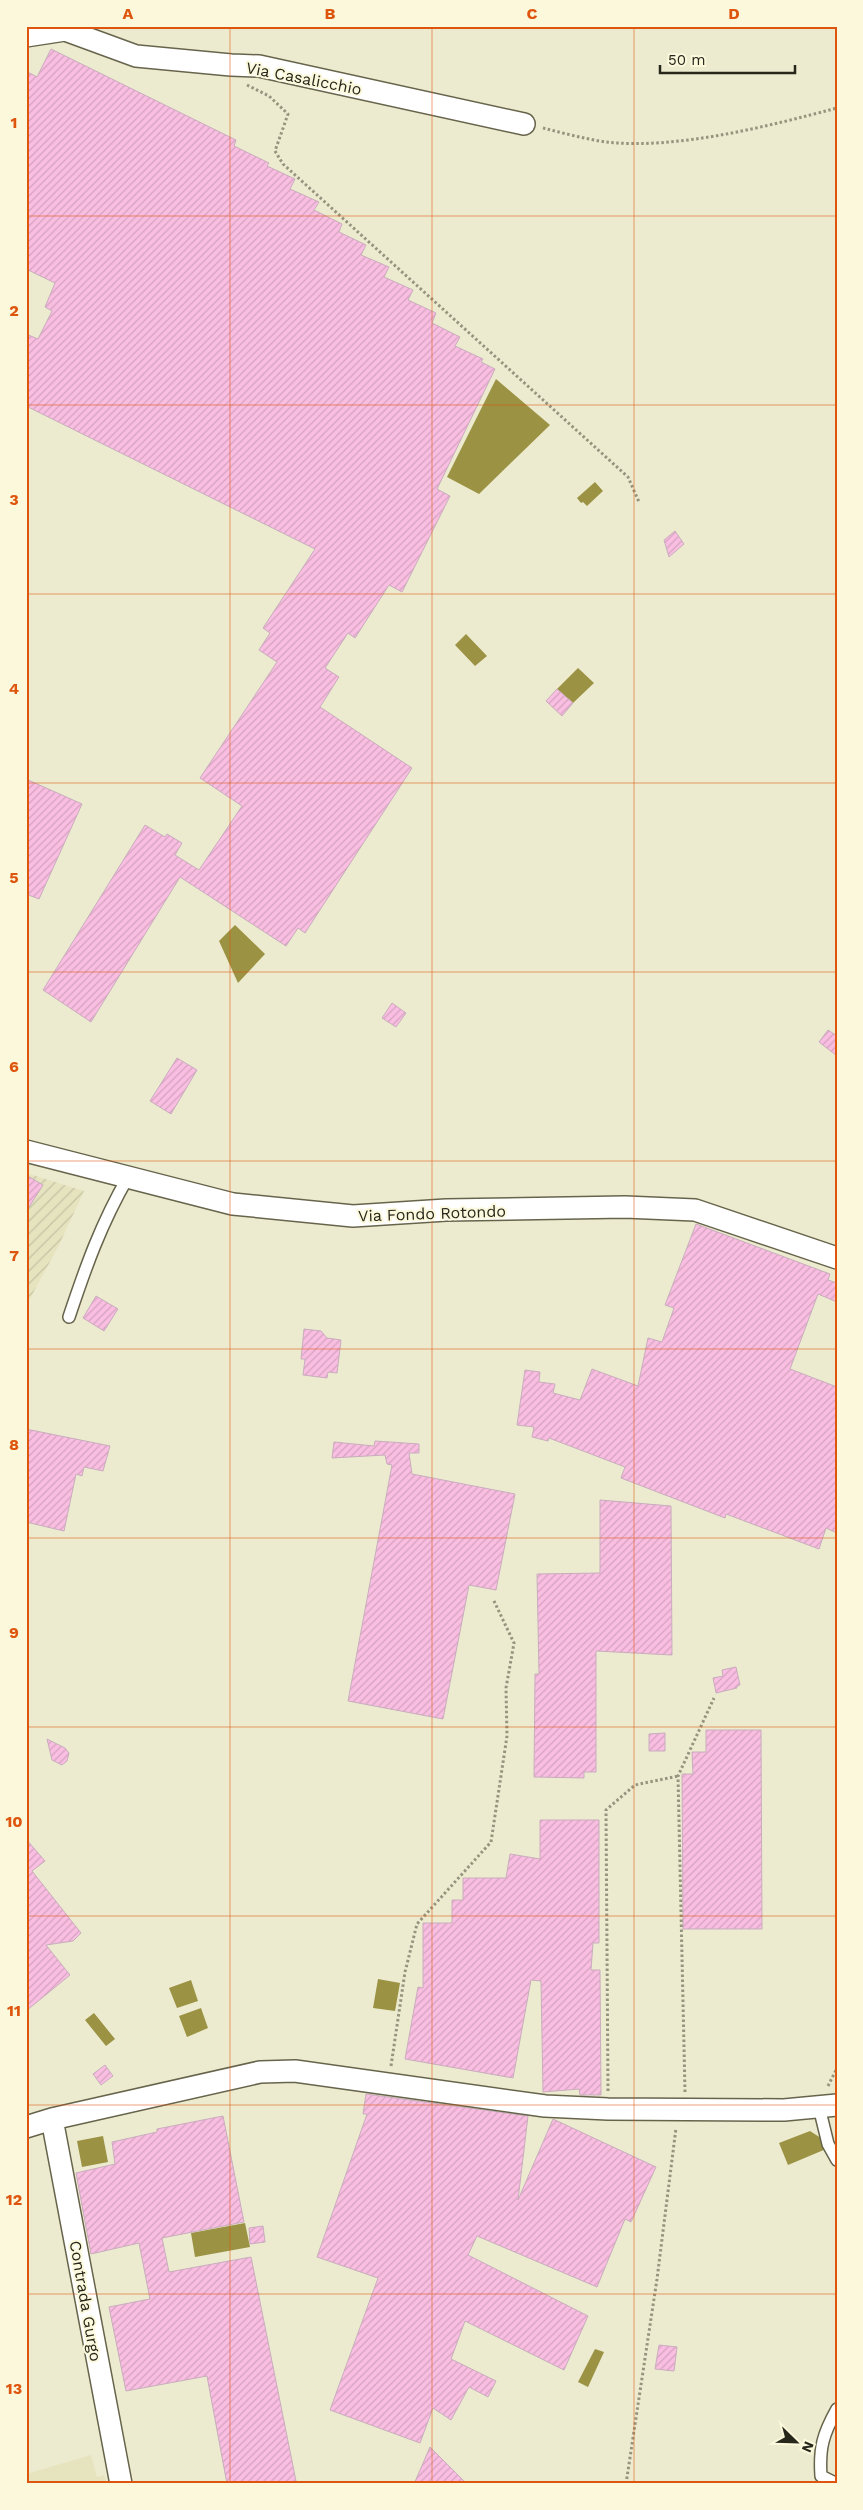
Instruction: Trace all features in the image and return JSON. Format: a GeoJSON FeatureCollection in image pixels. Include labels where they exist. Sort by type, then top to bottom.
{"type":"FeatureCollection","features":[{"type":"Feature","properties":{"kind":"street","name":"Via Casalicchio"},"geometry":{"type":"LineString","coordinates":[[26,36],[65,30],[136,56],[259,66],[524,124]]}},
{"type":"Feature","properties":{"kind":"street","name":"Via Fondo Rotondo"},"geometry":{"type":"LineString","coordinates":[[26,1150],[233,1204],[353,1216],[446,1210],[625,1207],[695,1210],[837,1258]]}},
{"type":"Feature","properties":{"kind":"street"},"geometry":{"type":"LineString","coordinates":[[26,2127],[52,2119],[260,2072],[295,2071],[546,2106],[608,2109],[784,2110],[828,2106]]}},
{"type":"Feature","properties":{"kind":"street","name":"Contrada Gurgo"},"geometry":{"type":"LineString","coordinates":[[52,2119],[120,2484]]}},
{"type":"Feature","properties":{"kind":"lane"},"geometry":{"type":"LineString","coordinates":[[69,1317],[92,1248],[108,1212],[128,1177]]}},
{"type":"Feature","properties":{"kind":"lane"},"geometry":{"type":"LineString","coordinates":[[828,2106],[828,2144],[837,2160]]}},
{"type":"Feature","properties":{"kind":"lane"},"geometry":{"type":"LineString","coordinates":[[837,2409],[825,2431],[820,2456],[821,2476],[837,2484]]}},
{"type":"Feature","properties":{"kind":"path"},"geometry":{"type":"LineString","coordinates":[[231,65],[247,86],[269,96],[288,114],[275,151],[283,164],[628,478],[639,502]]}},
{"type":"Feature","properties":{"kind":"path"},"geometry":{"type":"LineString","coordinates":[[524,124],[606,142],[664,143],[781,122],[837,108]]}},
{"type":"Feature","properties":{"kind":"path"},"geometry":{"type":"LineString","coordinates":[[388,2084],[405,1972],[417,1924],[481,1855],[490,1842],[508,1736],[506,1688],[514,1644],[493,1599]]}},
{"type":"Feature","properties":{"kind":"path"},"geometry":{"type":"LineString","coordinates":[[626,2484],[682,2110],[678,1776],[714,1698]]}},
{"type":"Feature","properties":{"kind":"path"},"geometry":{"type":"LineString","coordinates":[[608,2109],[606,1810],[635,1785],[678,1776]]}},
{"type":"Feature","properties":{"kind":"shaded area"},"geometry":{"type":"Polygon","coordinates":[[[496,379],[550,425],[479,494],[447,477],[496,379]]]}},
{"type":"Feature","properties":{"kind":"shaded area"},"geometry":{"type":"Polygon","coordinates":[[[595,482],[603,491],[587,506],[577,498],[595,482]]]}},
{"type":"Feature","properties":{"kind":"shaded area"},"geometry":{"type":"Polygon","coordinates":[[[466,634],[487,656],[475,666],[455,645],[466,634]]]}},
{"type":"Feature","properties":{"kind":"shaded area"},"geometry":{"type":"Polygon","coordinates":[[[578,668],[594,683],[573,703],[557,689],[578,668]]]}},
{"type":"Feature","properties":{"kind":"shaded area"},"geometry":{"type":"Polygon","coordinates":[[[235,925],[265,954],[238,983],[219,941],[235,925]]]}},
{"type":"Feature","properties":{"kind":"shaded area"},"geometry":{"type":"Polygon","coordinates":[[[26,1173],[84,1191],[59,1245],[26,1306],[26,1173]]]}},
{"type":"Feature","properties":{"kind":"shaded area"},"geometry":{"type":"Polygon","coordinates":[[[378,1979],[400,1983],[395,2011],[373,2008],[378,1979]]]}},
{"type":"Feature","properties":{"kind":"shaded area"},"geometry":{"type":"Polygon","coordinates":[[[191,1980],[198,2001],[177,2008],[169,1988],[191,1980]]]}},
{"type":"Feature","properties":{"kind":"shaded area"},"geometry":{"type":"Polygon","coordinates":[[[201,2008],[208,2028],[187,2037],[179,2016],[201,2008]]]}},
{"type":"Feature","properties":{"kind":"shaded area"},"geometry":{"type":"Polygon","coordinates":[[[94,2013],[115,2039],[106,2046],[85,2020],[94,2013]]]}},
{"type":"Feature","properties":{"kind":"shaded area"},"geometry":{"type":"Polygon","coordinates":[[[810,2131],[824,2140],[826,2149],[788,2165],[779,2143],[810,2131]]]}},
{"type":"Feature","properties":{"kind":"shaded area"},"geometry":{"type":"Polygon","coordinates":[[[103,2136],[108,2162],[82,2167],[77,2141],[103,2136]]]}},
{"type":"Feature","properties":{"kind":"shaded area"},"geometry":{"type":"Polygon","coordinates":[[[245,2223],[250,2247],[195,2257],[191,2233],[245,2223]]]}},
{"type":"Feature","properties":{"kind":"shaded area"},"geometry":{"type":"Polygon","coordinates":[[[595,2349],[604,2352],[588,2387],[578,2382],[595,2349]]]}},
{"type":"Feature","properties":{"kind":"shaded area"},"geometry":{"type":"Polygon","coordinates":[[[91,2455],[97,2477],[104,2475],[107,2484],[26,2484],[26,2474],[91,2455]]]}},
{"type":"Feature","properties":{"kind":"building"},"geometry":{"type":"Polygon","coordinates":[[[51,49],[236,140],[234,146],[269,163],[267,166],[295,179],[290,189],[319,202],[314,210],[342,224],[339,232],[366,245],[361,255],[389,267],[384,277],[413,290],[408,300],[436,313],[432,323],[460,337],[455,346],[483,359],[481,362],[495,369],[437,489],[450,496],[402,592],[389,585],[355,638],[348,633],[325,668],[339,677],[320,707],[412,768],[305,933],[298,928],[286,946],[180,877],[91,1022],[43,990],[145,825],[165,837],[167,834],[182,843],[175,855],[199,870],[242,806],[200,778],[277,662],[259,650],[270,633],[263,628],[315,549],[26,406],[26,334],[38,339],[52,311],[45,307],[55,283],[26,269],[26,71],[37,77],[51,49]]]}},
{"type":"Feature","properties":{"kind":"building"},"geometry":{"type":"Polygon","coordinates":[[[675,531],[684,544],[669,557],[664,540],[675,531]]]}},
{"type":"Feature","properties":{"kind":"building"},"geometry":{"type":"Polygon","coordinates":[[[557,689],[573,703],[562,716],[546,701],[557,689]]]}},
{"type":"Feature","properties":{"kind":"building"},"geometry":{"type":"Polygon","coordinates":[[[26,779],[82,804],[39,899],[26,894],[26,779]]]}},
{"type":"Feature","properties":{"kind":"building"},"geometry":{"type":"Polygon","coordinates":[[[392,1003],[406,1013],[396,1027],[382,1018],[392,1003]]]}},
{"type":"Feature","properties":{"kind":"building"},"geometry":{"type":"Polygon","coordinates":[[[828,1030],[837,1036],[837,1056],[819,1042],[828,1030]]]}},
{"type":"Feature","properties":{"kind":"building"},"geometry":{"type":"Polygon","coordinates":[[[177,1058],[197,1070],[171,1114],[150,1101],[177,1058]]]}},
{"type":"Feature","properties":{"kind":"building"},"geometry":{"type":"Polygon","coordinates":[[[26,1175],[43,1185],[26,1212],[26,1175]]]}},
{"type":"Feature","properties":{"kind":"building"},"geometry":{"type":"Polygon","coordinates":[[[696,1224],[830,1274],[828,1280],[837,1283],[837,1302],[818,1294],[790,1369],[837,1387],[837,1533],[826,1528],[819,1549],[726,1514],[725,1518],[621,1478],[625,1467],[549,1438],[548,1441],[532,1437],[534,1427],[517,1425],[525,1370],[540,1372],[539,1382],[555,1384],[553,1393],[580,1400],[592,1369],[638,1386],[648,1338],[662,1342],[674,1308],[665,1305],[696,1224]]]}},
{"type":"Feature","properties":{"kind":"building"},"geometry":{"type":"Polygon","coordinates":[[[96,1296],[118,1309],[104,1331],[83,1318],[96,1296]]]}},
{"type":"Feature","properties":{"kind":"building"},"geometry":{"type":"Polygon","coordinates":[[[304,1329],[321,1331],[327,1338],[341,1340],[337,1373],[328,1372],[327,1378],[303,1375],[305,1359],[301,1359],[304,1329]]]}},
{"type":"Feature","properties":{"kind":"building"},"geometry":{"type":"Polygon","coordinates":[[[26,1429],[110,1446],[103,1471],[84,1467],[82,1476],[76,1474],[64,1531],[26,1522],[26,1429]]]}},
{"type":"Feature","properties":{"kind":"building"},"geometry":{"type":"Polygon","coordinates":[[[375,1441],[419,1444],[419,1453],[409,1453],[412,1474],[515,1494],[496,1590],[469,1585],[443,1719],[348,1701],[392,1465],[387,1464],[385,1455],[332,1458],[334,1442],[374,1446],[375,1441]]]}},
{"type":"Feature","properties":{"kind":"building"},"geometry":{"type":"Polygon","coordinates":[[[600,1500],[671,1506],[672,1655],[596,1651],[596,1772],[584,1772],[584,1778],[534,1777],[535,1674],[539,1674],[537,1574],[600,1573],[600,1500]]]}},
{"type":"Feature","properties":{"kind":"building"},"geometry":{"type":"Polygon","coordinates":[[[736,1667],[740,1685],[737,1688],[716,1693],[713,1678],[723,1676],[722,1670],[736,1667]]]}},
{"type":"Feature","properties":{"kind":"building"},"geometry":{"type":"Polygon","coordinates":[[[706,1730],[761,1730],[762,1929],[683,1929],[682,1774],[693,1774],[692,1752],[706,1752],[706,1730]]]}},
{"type":"Feature","properties":{"kind":"building"},"geometry":{"type":"Polygon","coordinates":[[[665,1733],[665,1751],[649,1751],[649,1734],[665,1733]]]}},
{"type":"Feature","properties":{"kind":"building"},"geometry":{"type":"Polygon","coordinates":[[[47,1739],[65,1748],[69,1753],[67,1761],[62,1765],[52,1760],[47,1739]]]}},
{"type":"Feature","properties":{"kind":"building"},"geometry":{"type":"Polygon","coordinates":[[[540,1820],[599,1820],[599,1943],[593,1943],[591,1970],[600,1970],[601,2095],[580,2095],[579,2089],[543,2092],[541,1981],[531,1980],[513,2078],[405,2059],[418,1987],[423,1988],[423,1923],[452,1923],[452,1900],[463,1900],[463,1878],[506,1878],[510,1854],[540,1859],[540,1820]]]}},
{"type":"Feature","properties":{"kind":"building"},"geometry":{"type":"Polygon","coordinates":[[[26,1839],[45,1861],[32,1871],[81,1933],[73,1941],[46,1945],[70,1975],[26,2011],[26,1839]]]}},
{"type":"Feature","properties":{"kind":"building"},"geometry":{"type":"Polygon","coordinates":[[[105,2065],[113,2076],[101,2085],[93,2074],[105,2065]]]}},
{"type":"Feature","properties":{"kind":"building"},"geometry":{"type":"Polygon","coordinates":[[[366,2094],[528,2116],[518,2200],[553,2119],[656,2167],[631,2222],[625,2219],[597,2287],[477,2236],[468,2255],[588,2316],[564,2370],[465,2321],[451,2359],[496,2381],[488,2397],[469,2387],[451,2420],[433,2408],[420,2443],[330,2410],[378,2278],[317,2257],[367,2114],[363,2114],[366,2094]]]}},
{"type":"Feature","properties":{"kind":"building"},"geometry":{"type":"Polygon","coordinates":[[[223,2116],[244,2222],[162,2238],[169,2272],[251,2257],[296,2481],[283,2484],[227,2484],[207,2376],[126,2391],[109,2307],[150,2299],[139,2243],[91,2254],[76,2173],[115,2164],[112,2142],[157,2132],[157,2129],[223,2116]]]}},
{"type":"Feature","properties":{"kind":"building"},"geometry":{"type":"Polygon","coordinates":[[[263,2226],[265,2242],[250,2244],[249,2228],[263,2226]]]}},
{"type":"Feature","properties":{"kind":"building"},"geometry":{"type":"Polygon","coordinates":[[[659,2345],[677,2347],[674,2371],[655,2369],[659,2345]]]}},
{"type":"Feature","properties":{"kind":"building"},"geometry":{"type":"Polygon","coordinates":[[[430,2447],[467,2484],[414,2484],[430,2447]]]}}]}
